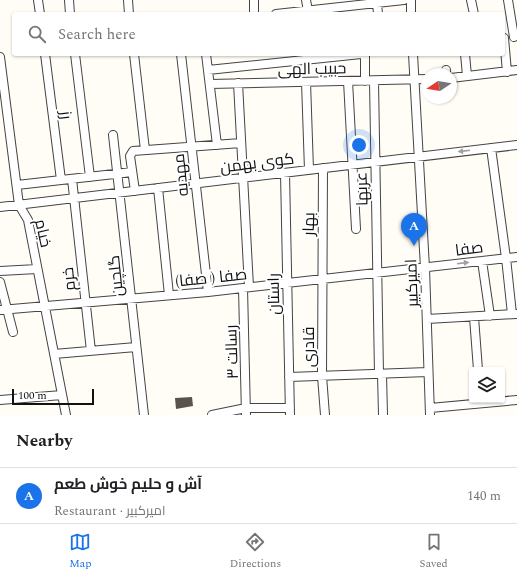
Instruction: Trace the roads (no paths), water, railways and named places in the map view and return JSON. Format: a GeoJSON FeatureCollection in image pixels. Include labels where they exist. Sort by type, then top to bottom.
{"type":"FeatureCollection","features":[{"type":"Feature","properties":{"kind":"street"},"geometry":{"type":"LineString","coordinates":[[38,0],[40,12]]}},
{"type":"Feature","properties":{"kind":"street"},"geometry":{"type":"LineString","coordinates":[[69,0],[70,12]]}},
{"type":"Feature","properties":{"kind":"street"},"geometry":{"type":"LineString","coordinates":[[128,0],[129,12]]}},
{"type":"Feature","properties":{"kind":"street"},"geometry":{"type":"LineString","coordinates":[[254,0],[254,12]]}},
{"type":"Feature","properties":{"kind":"street"},"geometry":{"type":"LineString","coordinates":[[306,0],[308,11]]}},
{"type":"Feature","properties":{"kind":"street"},"geometry":{"type":"LineString","coordinates":[[297,12],[404,0]]}},
{"type":"Feature","properties":{"kind":"street"},"geometry":{"type":"LineString","coordinates":[[411,0],[411,12]]}},
{"type":"Feature","properties":{"kind":"street"},"geometry":{"type":"LineString","coordinates":[[472,0],[474,12]]}},
{"type":"Feature","properties":{"kind":"street"},"geometry":{"type":"LineString","coordinates":[[505,38],[515,36],[508,0]]}},
{"type":"Feature","properties":{"kind":"street"},"geometry":{"type":"LineString","coordinates":[[377,3],[378,12]]}},
{"type":"Feature","properties":{"kind":"street"},"geometry":{"type":"LineString","coordinates":[[505,49],[507,72]]}},
{"type":"Feature","properties":{"kind":"street","name":"رز"},"geometry":{"type":"LineString","coordinates":[[45,56],[61,180]]}},
{"type":"Feature","properties":{"kind":"street"},"geometry":{"type":"LineString","coordinates":[[75,56],[90,177]]}},
{"type":"Feature","properties":{"kind":"street"},"geometry":{"type":"LineString","coordinates":[[134,56],[145,150]]}},
{"type":"Feature","properties":{"kind":"street","name":"مهدیه"},"geometry":{"type":"LineString","coordinates":[[181,56],[208,292]]}},
{"type":"Feature","properties":{"kind":"street"},"geometry":{"type":"LineString","coordinates":[[206,56],[217,145]]}},
{"type":"Feature","properties":{"kind":"street"},"geometry":{"type":"LineString","coordinates":[[271,64],[272,56]]}},
{"type":"Feature","properties":{"kind":"street"},"geometry":{"type":"LineString","coordinates":[[208,70],[335,56]]}},
{"type":"Feature","properties":{"kind":"street"},"geometry":{"type":"LineString","coordinates":[[365,56],[365,81]]}},
{"type":"Feature","properties":{"kind":"street","name":"امیرکبیر"},"geometry":{"type":"LineString","coordinates":[[414,56],[425,268],[430,411]]}},
{"type":"Feature","properties":{"kind":"street"},"geometry":{"type":"LineString","coordinates":[[465,56],[467,76]]}},
{"type":"Feature","properties":{"kind":"street","name":"خیام"},"geometry":{"type":"LineString","coordinates":[[0,57],[1,79],[19,205],[28,220],[66,415]]}},
{"type":"Feature","properties":{"kind":"street"},"geometry":{"type":"LineString","coordinates":[[457,77],[517,70]]}},
{"type":"Feature","properties":{"kind":"street","name":"حبیب الهی"},"geometry":{"type":"LineString","coordinates":[[210,84],[421,80]]}},
{"type":"Feature","properties":{"kind":"street"},"geometry":{"type":"LineString","coordinates":[[348,81],[356,229]]}},
{"type":"Feature","properties":{"kind":"street","name":"عربها"},"geometry":{"type":"LineString","coordinates":[[374,81],[374,162],[380,374],[383,415]]}},
{"type":"Feature","properties":{"kind":"street"},"geometry":{"type":"LineString","coordinates":[[306,82],[309,170]]}},
{"type":"Feature","properties":{"kind":"street","name":"رسالت ۳"},"geometry":{"type":"LineString","coordinates":[[238,83],[243,178],[246,288],[246,412]]}},
{"type":"Feature","properties":{"kind":"street","name":"گلچین"},"geometry":{"type":"LineString","coordinates":[[113,135],[144,415]]}},
{"type":"Feature","properties":{"kind":"street"},"geometry":{"type":"LineString","coordinates":[[135,191],[130,154],[136,150],[241,143]]}},
{"type":"Feature","properties":{"kind":"street","name":"کوی بهمن"},"geometry":{"type":"LineString","coordinates":[[0,207],[517,145]]}},
{"type":"Feature","properties":{"kind":"street"},"geometry":{"type":"LineString","coordinates":[[427,319],[514,314],[491,148]]}},
{"type":"Feature","properties":{"kind":"street","name":"بهار"},"geometry":{"type":"LineString","coordinates":[[322,279],[323,168]]}},
{"type":"Feature","properties":{"kind":"street"},"geometry":{"type":"LineString","coordinates":[[17,185],[118,175],[132,172]]}},
{"type":"Feature","properties":{"kind":"street","name":"راستان"},"geometry":{"type":"LineString","coordinates":[[285,173],[290,411]]}},
{"type":"Feature","properties":{"kind":"street","name":"خرم"},"geometry":{"type":"LineString","coordinates":[[72,179],[91,351]]}},
{"type":"Feature","properties":{"kind":"street"},"geometry":{"type":"LineString","coordinates":[[158,188],[169,295]]}},
{"type":"Feature","properties":{"kind":"street","name":"صفا"},"geometry":{"type":"LineString","coordinates":[[425,268],[517,256]]}},
{"type":"Feature","properties":{"kind":"street"},"geometry":{"type":"LineString","coordinates":[[482,261],[490,316]]}},
{"type":"Feature","properties":{"kind":"street","name":"صفا ( صفا)"},"geometry":{"type":"LineString","coordinates":[[3,310],[208,292],[425,268]]}},
{"type":"Feature","properties":{"kind":"street"},"geometry":{"type":"LineString","coordinates":[[0,272],[37,269]]}},
{"type":"Feature","properties":{"kind":"street","name":"قادری"},"geometry":{"type":"LineString","coordinates":[[322,279],[322,376],[325,415]]}},
{"type":"Feature","properties":{"kind":"street"},"geometry":{"type":"LineString","coordinates":[[0,282],[3,310],[12,332]]}},
{"type":"Feature","properties":{"kind":"street"},"geometry":{"type":"LineString","coordinates":[[474,317],[478,367]]}},
{"type":"Feature","properties":{"kind":"street"},"geometry":{"type":"LineString","coordinates":[[54,354],[136,347]]}},
{"type":"Feature","properties":{"kind":"street"},"geometry":{"type":"LineString","coordinates":[[289,377],[428,372]]}},
{"type":"Feature","properties":{"kind":"street"},"geometry":{"type":"LineString","coordinates":[[0,400],[62,395]]}},
{"type":"Feature","properties":{"kind":"street"},"geometry":{"type":"LineString","coordinates":[[505,401],[517,400]]}},
{"type":"Feature","properties":{"kind":"street"},"geometry":{"type":"LineString","coordinates":[[430,411],[474,403]]}},
{"type":"Feature","properties":{"kind":"street"},"geometry":{"type":"LineString","coordinates":[[212,415],[246,412],[290,411]]}},
{"type":"Feature","properties":{"kind":"place","name":"آش و حلیم خوش طعم"},"geometry":{"type":"Point","coordinates":[414,246]}}]}
